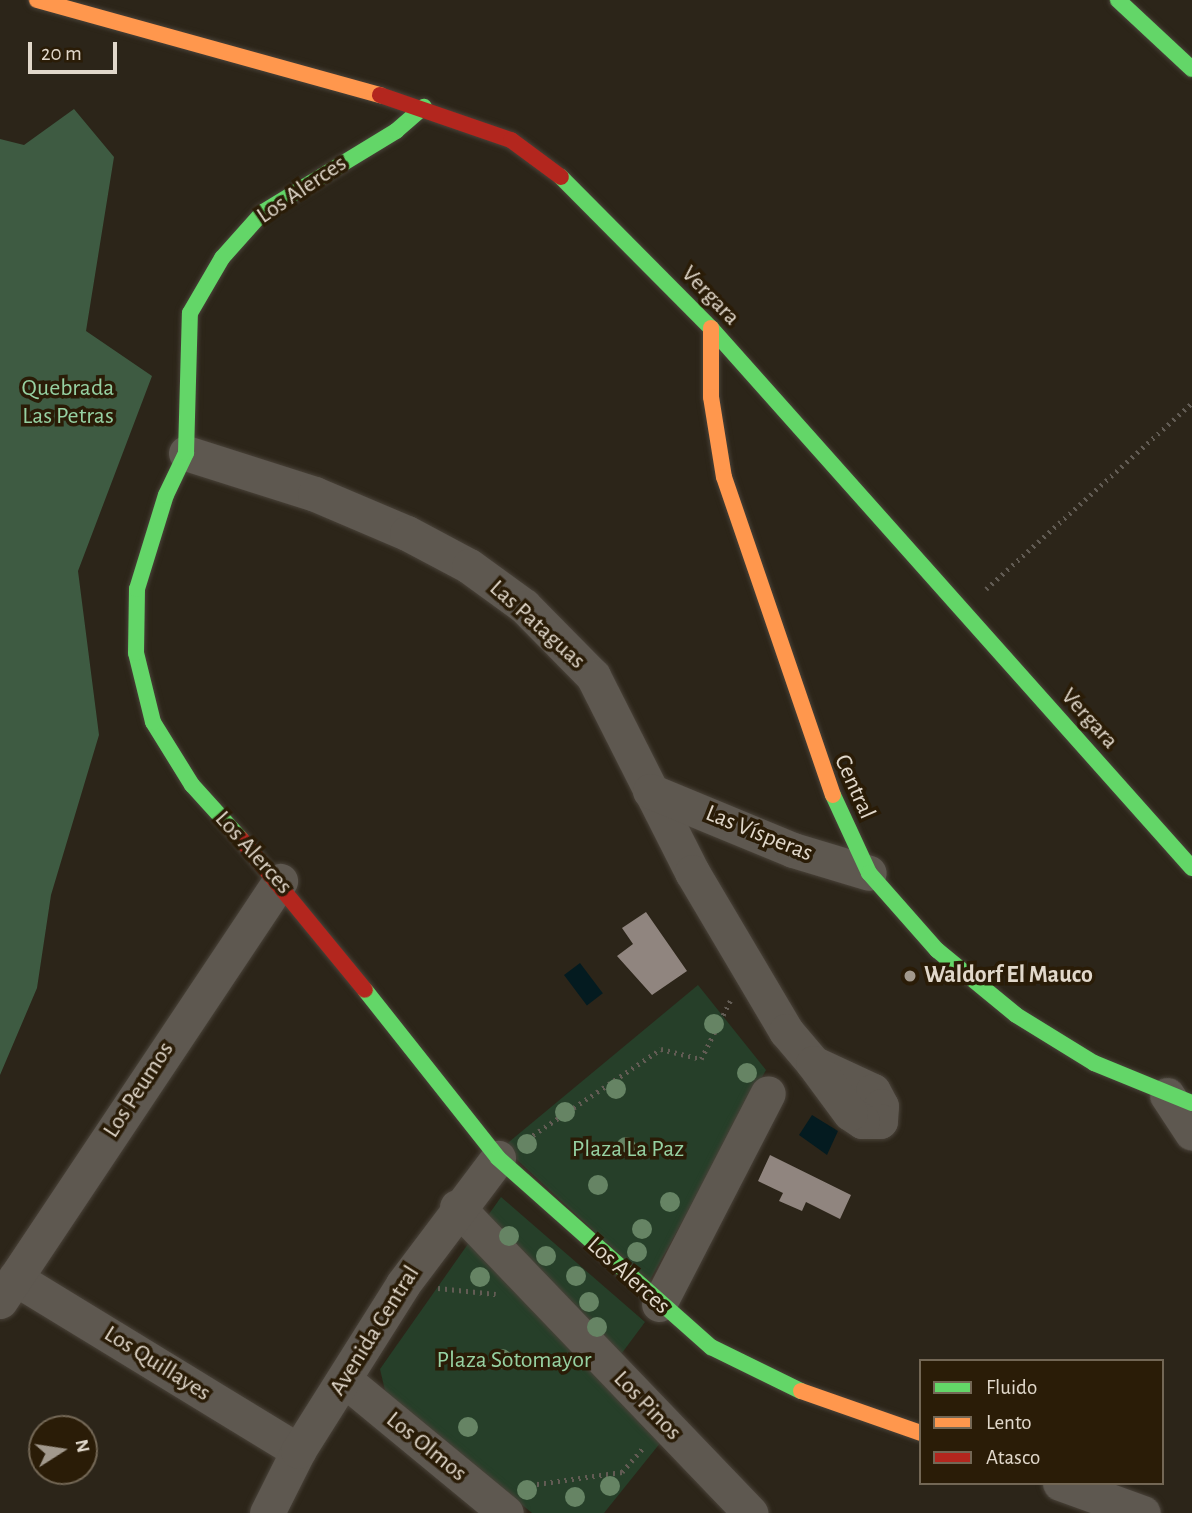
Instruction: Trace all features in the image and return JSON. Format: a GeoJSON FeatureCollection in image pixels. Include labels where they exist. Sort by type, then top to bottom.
{"type":"FeatureCollection","features":[{"type":"Feature","properties":{"kind":"street","name":"Vergara"},"geometry":{"type":"LineString","coordinates":[[37,0],[424,107],[511,140],[548,164],[711,328],[1192,869]]}},
{"type":"Feature","properties":{"kind":"street"},"geometry":{"type":"LineString","coordinates":[[1118,0],[1192,69]]}},
{"type":"Feature","properties":{"kind":"street","name":"Los Alerces"},"geometry":{"type":"LineString","coordinates":[[424,107],[396,131],[263,212],[222,258],[190,313],[186,453],[166,495],[137,589],[139,676],[153,722],[177,765],[280,881],[498,1158],[659,1304],[744,1367],[919,1432]]}},
{"type":"Feature","properties":{"kind":"street","name":"Central"},"geometry":{"type":"LineString","coordinates":[[711,328],[710,397],[724,477],[819,765],[869,873],[937,950],[1016,1015],[1094,1063],[1180,1099]]}},
{"type":"Feature","properties":{"kind":"street","name":"Las Pataguas"},"geometry":{"type":"LineString","coordinates":[[186,453],[326,499],[407,533],[480,574],[524,606],[593,676],[650,791],[748,966],[786,1031],[813,1063]]}},
{"type":"Feature","properties":{"kind":"street","name":"Las Vísperas"},"geometry":{"type":"LineString","coordinates":[[650,791],[793,850],[869,873]]}},
{"type":"Feature","properties":{"kind":"street","name":"Los Peumos"},"geometry":{"type":"LineString","coordinates":[[8,1290],[280,881]]}},
{"type":"Feature","properties":{"kind":"street"},"geometry":{"type":"LineString","coordinates":[[659,1304],[768,1093]]}},
{"type":"Feature","properties":{"kind":"street"},"geometry":{"type":"LineString","coordinates":[[1180,1099],[1192,1133]]}},
{"type":"Feature","properties":{"kind":"street","name":"Avenida Central"},"geometry":{"type":"LineString","coordinates":[[267,1513],[298,1451],[346,1381],[402,1284],[457,1207],[498,1158]]}},
{"type":"Feature","properties":{"kind":"street","name":"Los Pinos"},"geometry":{"type":"LineString","coordinates":[[457,1207],[750,1513]]}},
{"type":"Feature","properties":{"kind":"street","name":"Los Quillayes"},"geometry":{"type":"LineString","coordinates":[[8,1290],[298,1451]]}},
{"type":"Feature","properties":{"kind":"street","name":"Los Olmos"},"geometry":{"type":"LineString","coordinates":[[346,1381],[494,1503]]}},
{"type":"Feature","properties":{"kind":"street"},"geometry":{"type":"LineString","coordinates":[[1066,1485],[1143,1513]]}},
{"type":"Feature","properties":{"kind":"path"},"geometry":{"type":"LineString","coordinates":[[962,610],[1120,471],[1192,403]]}},
{"type":"Feature","properties":{"kind":"path"},"geometry":{"type":"LineString","coordinates":[[498,1158],[661,1049],[701,1059],[748,966]]}},
{"type":"Feature","properties":{"kind":"path"},"geometry":{"type":"LineString","coordinates":[[494,1503],[622,1472],[665,1424]]}},
{"type":"Feature","properties":{"kind":"green space","name":"Quebrada Las Petras"},"geometry":{"type":"Polygon","coordinates":[[[74,109],[114,157],[86,331],[152,376],[78,571],[99,735],[51,895],[37,988],[0,1075],[0,139],[24,145],[74,109]]]}},
{"type":"Feature","properties":{"kind":"green space","name":"Plaza La Paz"},"geometry":{"type":"Polygon","coordinates":[[[698,985],[766,1070],[649,1282],[503,1147],[698,985]]]}},
{"type":"Feature","properties":{"kind":"green space","name":"Plaza Sotomayor"},"geometry":{"type":"Polygon","coordinates":[[[501,1197],[645,1322],[619,1357],[665,1437],[604,1513],[532,1513],[386,1395],[380,1369],[501,1197]]]}},
{"type":"Feature","properties":{"kind":"water"},"geometry":{"type":"Polygon","coordinates":[[[580,963],[603,993],[587,1005],[564,975],[580,963]]]}},
{"type":"Feature","properties":{"kind":"water"},"geometry":{"type":"Polygon","coordinates":[[[812,1115],[838,1131],[827,1155],[799,1135],[812,1115]]]}},
{"type":"Feature","properties":{"kind":"building"},"geometry":{"type":"Polygon","coordinates":[[[646,912],[687,971],[652,995],[617,956],[633,944],[622,928],[646,912]]]}},
{"type":"Feature","properties":{"kind":"building"},"geometry":{"type":"Polygon","coordinates":[[[770,1155],[851,1195],[840,1219],[806,1202],[802,1211],[779,1201],[783,1193],[758,1181],[770,1155]]]}},
{"type":"Feature","properties":{"kind":"traffic: fast"},"geometry":{"type":"LineString","coordinates":[[1118,0],[1192,69]]}},
{"type":"Feature","properties":{"kind":"traffic: fast"},"geometry":{"type":"LineString","coordinates":[[241,839],[192,785],[153,722],[136,653],[137,589],[166,495],[186,453],[190,313],[222,258],[263,212],[396,131],[424,107]]}},
{"type":"Feature","properties":{"kind":"traffic: fast"},"geometry":{"type":"LineString","coordinates":[[561,177],[711,328],[1192,868]]}},
{"type":"Feature","properties":{"kind":"traffic: fast"},"geometry":{"type":"LineString","coordinates":[[833,795],[869,873],[937,950],[1016,1015],[1094,1063],[1192,1103]]}},
{"type":"Feature","properties":{"kind":"traffic: fast"},"geometry":{"type":"LineString","coordinates":[[365,990],[498,1158],[711,1347],[801,1391]]}},
{"type":"Feature","properties":{"kind":"traffic: slow"},"geometry":{"type":"LineString","coordinates":[[37,0],[380,95]]}},
{"type":"Feature","properties":{"kind":"traffic: slow"},"geometry":{"type":"LineString","coordinates":[[711,328],[711,397],[724,477],[833,795]]}},
{"type":"Feature","properties":{"kind":"traffic: slow"},"geometry":{"type":"LineString","coordinates":[[801,1391],[919,1432]]}},
{"type":"Feature","properties":{"kind":"traffic: jam"},"geometry":{"type":"LineString","coordinates":[[380,95],[511,140],[561,177]]}},
{"type":"Feature","properties":{"kind":"traffic: jam"},"geometry":{"type":"LineString","coordinates":[[241,839],[365,990]]}},
{"type":"Feature","properties":{"kind":"place","name":"Waldorf El Mauco"},"geometry":{"type":"Point","coordinates":[910,976]}}]}
